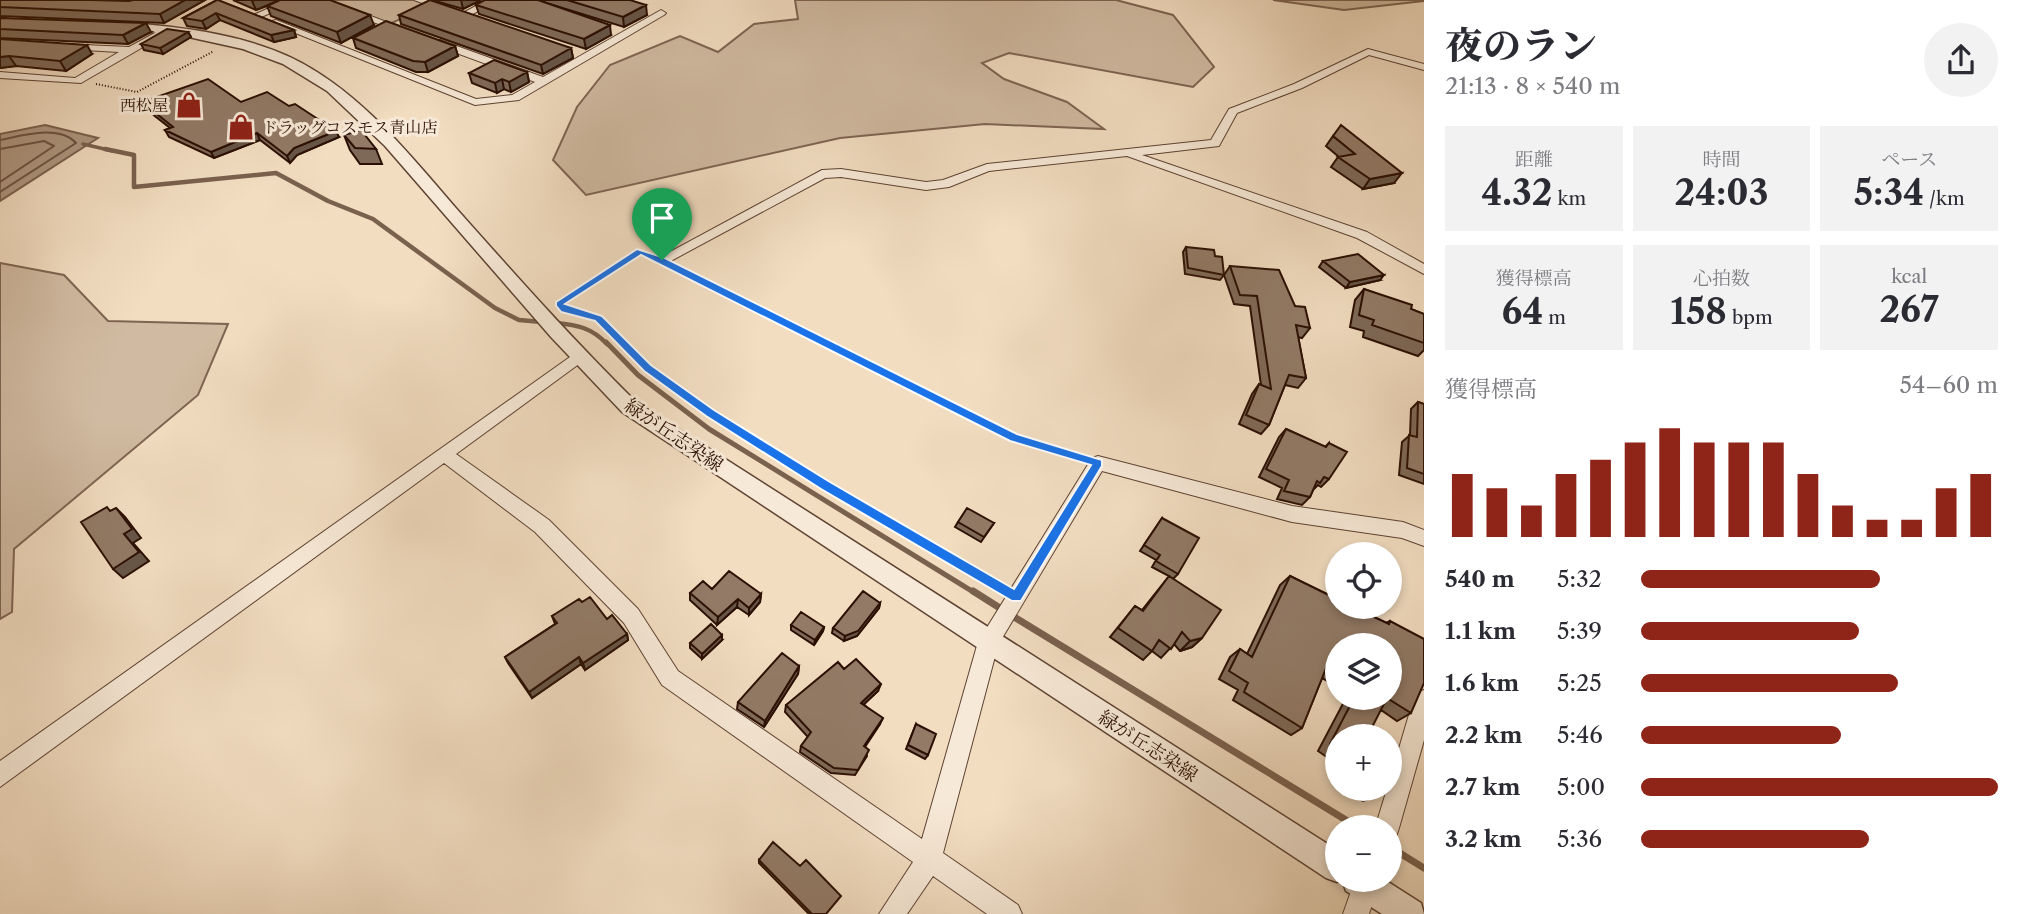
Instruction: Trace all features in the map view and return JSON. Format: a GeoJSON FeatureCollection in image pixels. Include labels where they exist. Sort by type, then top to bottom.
{"type":"FeatureCollection","features":[{"type":"Feature","properties":{"kind":"street"},"geometry":{"type":"LineString","coordinates":[[256,16],[295,0]]}},
{"type":"Feature","properties":{"kind":"street"},"geometry":{"type":"LineString","coordinates":[[319,0],[414,34]]}},
{"type":"Feature","properties":{"kind":"street"},"geometry":{"type":"LineString","coordinates":[[419,0],[477,19]]}},
{"type":"Feature","properties":{"kind":"street"},"geometry":{"type":"LineString","coordinates":[[464,15],[494,0]]}},
{"type":"Feature","properties":{"kind":"street"},"geometry":{"type":"LineString","coordinates":[[243,11],[475,102],[515,98],[626,34],[656,11]]}},
{"type":"Feature","properties":{"kind":"street"},"geometry":{"type":"LineString","coordinates":[[0,75],[77,81],[187,18]]}},
{"type":"Feature","properties":{"kind":"street","name":"緑が丘志染線"},"geometry":{"type":"LineString","coordinates":[[107,25],[166,30],[231,43],[286,60],[336,90],[406,161],[577,357],[629,407],[1325,859]]}},
{"type":"Feature","properties":{"kind":"street"},"geometry":{"type":"LineString","coordinates":[[376,31],[388,25]]}},
{"type":"Feature","properties":{"kind":"street"},"geometry":{"type":"LineString","coordinates":[[612,29],[626,34]]}},
{"type":"Feature","properties":{"kind":"street"},"geometry":{"type":"LineString","coordinates":[[427,39],[544,81]]}},
{"type":"Feature","properties":{"kind":"street"},"geometry":{"type":"LineString","coordinates":[[341,49],[353,43]]}},
{"type":"Feature","properties":{"kind":"street"},"geometry":{"type":"LineString","coordinates":[[56,46],[128,50]]}},
{"type":"Feature","properties":{"kind":"street"},"geometry":{"type":"LineString","coordinates":[[574,52],[587,57]]}},
{"type":"Feature","properties":{"kind":"street"},"geometry":{"type":"LineString","coordinates":[[662,260],[822,174],[841,173],[926,186],[945,184],[987,168],[1215,143],[1233,111],[1298,86],[1368,52],[1424,67]]}},
{"type":"Feature","properties":{"kind":"street"},"geometry":{"type":"LineString","coordinates":[[1129,153],[1362,235],[1424,270]]}},
{"type":"Feature","properties":{"kind":"street"},"geometry":{"type":"LineString","coordinates":[[0,775],[577,357]]}},
{"type":"Feature","properties":{"kind":"street"},"geometry":{"type":"LineString","coordinates":[[444,454],[542,526],[631,616],[670,678],[1009,914]]}},
{"type":"Feature","properties":{"kind":"street"},"geometry":{"type":"LineString","coordinates":[[892,914],[929,860],[988,642],[1098,463],[1292,514],[1403,530],[1424,538]]}},
{"type":"Feature","properties":{"kind":"street"},"geometry":{"type":"LineString","coordinates":[[1391,815],[1424,701]]}},
{"type":"Feature","properties":{"kind":"street"},"geometry":{"type":"LineString","coordinates":[[1366,892],[1410,914]]}},
{"type":"Feature","properties":{"kind":"path"},"geometry":{"type":"LineString","coordinates":[[77,81],[137,92],[231,43]]}},
{"type":"Feature","properties":{"kind":"path"},"geometry":{"type":"LineString","coordinates":[[1016,597],[825,486],[710,413],[648,368],[598,319],[565,310],[559,304],[640,251],[1014,438],[1098,463]]}},
{"type":"Feature","properties":{"kind":"shaded area"},"geometry":{"type":"Polygon","coordinates":[[[319,0],[419,0],[431,4],[388,25],[319,0]]]}},
{"type":"Feature","properties":{"kind":"shaded area"},"geometry":{"type":"Polygon","coordinates":[[[795,0],[1116,0],[1173,15],[1214,67],[1193,87],[1009,53],[982,63],[1004,79],[1067,102],[1104,129],[985,124],[840,138],[586,195],[553,160],[577,107],[610,65],[680,36],[718,52],[754,24],[798,19],[795,0]]]}},
{"type":"Feature","properties":{"kind":"shaded area"},"geometry":{"type":"Polygon","coordinates":[[[1273,0],[1424,0],[1424,1],[1344,10],[1273,0]]]}},
{"type":"Feature","properties":{"kind":"shaded area"},"geometry":{"type":"Polygon","coordinates":[[[0,263],[64,275],[108,321],[228,324],[198,395],[14,549],[12,612],[0,619],[0,263]]]}},
{"type":"Feature","properties":{"kind":"water"},"geometry":{"type":"Polygon","coordinates":[[[45,125],[98,138],[0,201],[0,134],[45,125]]]}},
{"type":"Feature","properties":{"kind":"building"},"geometry":{"type":"Polygon","coordinates":[[[0,0],[185,0],[160,14],[0,7],[0,0]]]}},
{"type":"Feature","properties":{"kind":"building"},"geometry":{"type":"Polygon","coordinates":[[[217,0],[294,30],[271,35],[216,13],[202,21],[183,18],[217,0]]]}},
{"type":"Feature","properties":{"kind":"building"},"geometry":{"type":"Polygon","coordinates":[[[280,0],[330,0],[370,15],[337,32],[267,6],[280,0]]]}},
{"type":"Feature","properties":{"kind":"building"},"geometry":{"type":"Polygon","coordinates":[[[430,0],[571,48],[541,65],[399,15],[430,0]]]}},
{"type":"Feature","properties":{"kind":"building"},"geometry":{"type":"Polygon","coordinates":[[[485,0],[538,0],[610,25],[584,39],[476,5],[485,0]]]}},
{"type":"Feature","properties":{"kind":"building"},"geometry":{"type":"Polygon","coordinates":[[[567,0],[630,0],[646,5],[623,17],[567,0]]]}},
{"type":"Feature","properties":{"kind":"building"},"geometry":{"type":"Polygon","coordinates":[[[0,18],[146,23],[123,35],[0,29],[0,18]]]}},
{"type":"Feature","properties":{"kind":"building"},"geometry":{"type":"Polygon","coordinates":[[[386,21],[455,46],[425,62],[413,61],[353,38],[386,21]]]}},
{"type":"Feature","properties":{"kind":"building"},"geometry":{"type":"Polygon","coordinates":[[[167,29],[188,32],[160,48],[141,44],[167,29]]]}},
{"type":"Feature","properties":{"kind":"building"},"geometry":{"type":"Polygon","coordinates":[[[0,39],[87,45],[60,61],[0,57],[0,39]]]}},
{"type":"Feature","properties":{"kind":"building"},"geometry":{"type":"Polygon","coordinates":[[[494,60],[527,72],[509,82],[502,79],[495,83],[469,73],[494,60]]]}},
{"type":"Feature","properties":{"kind":"building"},"geometry":{"type":"Polygon","coordinates":[[[208,79],[241,102],[267,92],[289,106],[295,104],[336,131],[294,148],[287,156],[257,133],[211,152],[165,130],[173,127],[142,102],[208,79]]]}},
{"type":"Feature","properties":{"kind":"building"},"geometry":{"type":"Polygon","coordinates":[[[1341,125],[1402,173],[1370,179],[1338,157],[1355,154],[1333,136],[1341,125]]]}},
{"type":"Feature","properties":{"kind":"building"},"geometry":{"type":"Polygon","coordinates":[[[361,130],[376,149],[355,148],[344,135],[361,130]]]}},
{"type":"Feature","properties":{"kind":"building"},"geometry":{"type":"Polygon","coordinates":[[[1186,247],[1214,250],[1215,256],[1222,257],[1224,275],[1188,268],[1186,247]]]}},
{"type":"Feature","properties":{"kind":"building"},"geometry":{"type":"Polygon","coordinates":[[[1358,254],[1384,275],[1350,282],[1323,261],[1358,254]]]}},
{"type":"Feature","properties":{"kind":"building"},"geometry":{"type":"Polygon","coordinates":[[[1230,266],[1279,270],[1295,306],[1305,307],[1310,328],[1296,325],[1306,378],[1289,375],[1269,425],[1246,415],[1259,384],[1271,389],[1257,296],[1240,295],[1230,266]]]}},
{"type":"Feature","properties":{"kind":"building"},"geometry":{"type":"Polygon","coordinates":[[[1364,289],[1412,305],[1411,309],[1424,314],[1424,343],[1372,325],[1374,320],[1359,315],[1364,289]]]}},
{"type":"Feature","properties":{"kind":"building"},"geometry":{"type":"Polygon","coordinates":[[[1418,402],[1424,404],[1424,474],[1407,468],[1409,435],[1417,437],[1418,402]]]}},
{"type":"Feature","properties":{"kind":"building"},"geometry":{"type":"Polygon","coordinates":[[[1286,429],[1326,447],[1329,443],[1347,452],[1329,479],[1324,477],[1320,483],[1317,481],[1310,497],[1284,491],[1289,480],[1266,469],[1286,429]]]}},
{"type":"Feature","properties":{"kind":"building"},"geometry":{"type":"Polygon","coordinates":[[[107,507],[110,511],[116,508],[132,529],[124,534],[139,552],[113,569],[81,522],[107,507]]]}},
{"type":"Feature","properties":{"kind":"building"},"geometry":{"type":"Polygon","coordinates":[[[967,508],[994,523],[984,537],[958,522],[967,508]]]}},
{"type":"Feature","properties":{"kind":"building"},"geometry":{"type":"Polygon","coordinates":[[[1162,518],[1199,538],[1178,574],[1156,561],[1160,555],[1144,545],[1162,518]]]}},
{"type":"Feature","properties":{"kind":"building"},"geometry":{"type":"Polygon","coordinates":[[[729,571],[761,594],[749,608],[738,599],[718,617],[690,593],[703,581],[712,589],[729,571]]]}},
{"type":"Feature","properties":{"kind":"building"},"geometry":{"type":"Polygon","coordinates":[[[1169,576],[1221,610],[1202,638],[1190,641],[1182,632],[1171,649],[1159,640],[1152,651],[1118,628],[1135,606],[1143,611],[1169,576]]]}},
{"type":"Feature","properties":{"kind":"building"},"geometry":{"type":"Polygon","coordinates":[[[1290,576],[1325,593],[1325,619],[1378,619],[1389,624],[1390,621],[1424,639],[1424,683],[1411,713],[1402,707],[1402,633],[1325,633],[1325,671],[1302,728],[1244,692],[1248,683],[1229,671],[1240,649],[1252,657],[1290,576]]]}},
{"type":"Feature","properties":{"kind":"building"},"geometry":{"type":"Polygon","coordinates":[[[863,591],[880,603],[858,631],[845,636],[833,628],[863,591]]]}},
{"type":"Feature","properties":{"kind":"building"},"geometry":{"type":"Polygon","coordinates":[[[590,597],[607,619],[612,615],[627,634],[583,663],[579,657],[529,692],[505,657],[557,623],[552,616],[579,599],[582,602],[590,597]]]}},
{"type":"Feature","properties":{"kind":"building"},"geometry":{"type":"Polygon","coordinates":[[[801,612],[824,627],[815,640],[791,625],[801,612]]]}},
{"type":"Feature","properties":{"kind":"building"},"geometry":{"type":"Polygon","coordinates":[[[711,624],[722,635],[702,654],[690,643],[711,624]]]}},
{"type":"Feature","properties":{"kind":"building"},"geometry":{"type":"Polygon","coordinates":[[[782,653],[799,666],[765,721],[738,702],[782,653]]]}},
{"type":"Feature","properties":{"kind":"building"},"geometry":{"type":"Polygon","coordinates":[[[856,659],[881,684],[861,703],[883,718],[864,746],[869,750],[858,770],[834,768],[801,746],[811,732],[786,705],[838,662],[844,669],[856,659]]]}},
{"type":"Feature","properties":{"kind":"building"},"geometry":{"type":"Polygon","coordinates":[[[1348,710],[1381,710],[1374,724],[1340,724],[1348,710]]]}},
{"type":"Feature","properties":{"kind":"building"},"geometry":{"type":"Polygon","coordinates":[[[916,724],[936,734],[928,755],[908,745],[916,724]]]}},
{"type":"Feature","properties":{"kind":"building"},"geometry":{"type":"Polygon","coordinates":[[[773,842],[800,866],[806,860],[841,896],[826,914],[812,914],[759,860],[773,842]]]}},
{"type":"Feature","properties":{"kind":"waterway"},"geometry":{"type":"LineString","coordinates":[[83,144],[113,151]]}},
{"type":"Feature","properties":{"kind":"waterway"},"geometry":{"type":"LineString","coordinates":[[105,149],[134,155],[134,187],[276,173],[328,201],[373,219],[495,308],[519,320],[542,322]]}},
{"type":"Feature","properties":{"kind":"waterway"},"geometry":{"type":"LineString","coordinates":[[556,323],[584,328],[607,344]]}},
{"type":"Feature","properties":{"kind":"waterway"},"geometry":{"type":"LineString","coordinates":[[606,342],[638,375],[709,429],[975,593]]}},
{"type":"Feature","properties":{"kind":"waterway"},"geometry":{"type":"LineString","coordinates":[[973,591],[1003,610]]}},
{"type":"Feature","properties":{"kind":"waterway"},"geometry":{"type":"LineString","coordinates":[[1011,615],[1338,815]]}},
{"type":"Feature","properties":{"kind":"waterway"},"geometry":{"type":"LineString","coordinates":[[1402,854],[1424,868]]}},
{"type":"Feature","properties":{"kind":"place","name":"西松屋"},"geometry":{"type":"Point","coordinates":[189,105]}},
{"type":"Feature","properties":{"kind":"place","name":"ドラッグコスモス青山店"},"geometry":{"type":"Point","coordinates":[241,127]}},
{"type":"Feature","properties":{"kind":"route"},"geometry":{"type":"LineString","coordinates":[[640,251],[662,260],[1014,438],[1098,463],[1016,597],[825,486],[710,413],[648,368],[598,319],[565,310],[559,304],[640,251]]}}]}
